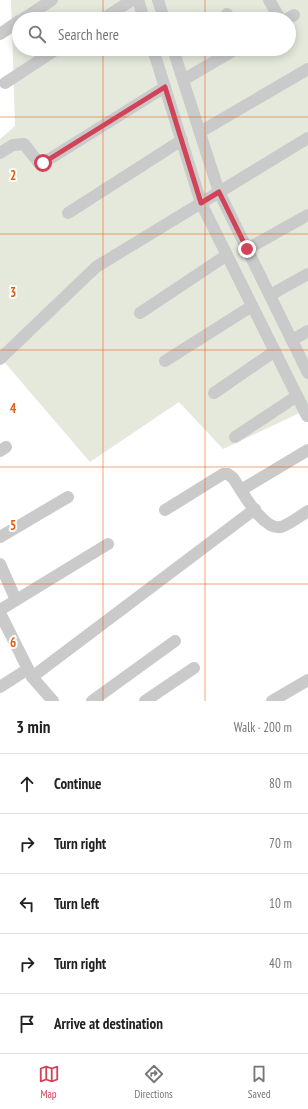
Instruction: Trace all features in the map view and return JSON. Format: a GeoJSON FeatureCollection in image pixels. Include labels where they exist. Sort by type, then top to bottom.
{"type":"FeatureCollection","features":[{"type":"Feature","properties":{"kind":"street"},"geometry":{"type":"LineString","coordinates":[[34,12],[52,0]]}},
{"type":"Feature","properties":{"kind":"street"},"geometry":{"type":"LineString","coordinates":[[114,12],[132,0]]}},
{"type":"Feature","properties":{"kind":"street"},"geometry":{"type":"LineString","coordinates":[[138,0],[142,12]]}},
{"type":"Feature","properties":{"kind":"street"},"geometry":{"type":"LineString","coordinates":[[269,0],[276,12]]}},
{"type":"Feature","properties":{"kind":"street"},"geometry":{"type":"LineString","coordinates":[[160,1],[162,12]]}},
{"type":"Feature","properties":{"kind":"street"},"geometry":{"type":"LineString","coordinates":[[0,34],[12,26]]}},
{"type":"Feature","properties":{"kind":"street"},"geometry":{"type":"LineString","coordinates":[[5,83],[46,56]]}},
{"type":"Feature","properties":{"kind":"street"},"geometry":{"type":"LineString","coordinates":[[155,56],[201,203],[307,416]]}},
{"type":"Feature","properties":{"kind":"street"},"geometry":{"type":"LineString","coordinates":[[175,56],[219,192],[308,373]]}},
{"type":"Feature","properties":{"kind":"street"},"geometry":{"type":"LineString","coordinates":[[183,80],[224,56]]}},
{"type":"Feature","properties":{"kind":"street"},"geometry":{"type":"LineString","coordinates":[[200,132],[308,69]]}},
{"type":"Feature","properties":{"kind":"street"},"geometry":{"type":"LineString","coordinates":[[0,153],[13,145],[24,144],[39,163],[43,163],[165,87]]}},
{"type":"Feature","properties":{"kind":"street"},"geometry":{"type":"LineString","coordinates":[[172,107],[188,96]]}},
{"type":"Feature","properties":{"kind":"street"},"geometry":{"type":"LineString","coordinates":[[2,352],[96,267],[308,138]]}},
{"type":"Feature","properties":{"kind":"street"},"geometry":{"type":"LineString","coordinates":[[68,213],[182,140]]}},
{"type":"Feature","properties":{"kind":"street"},"geometry":{"type":"LineString","coordinates":[[247,249],[308,215]]}},
{"type":"Feature","properties":{"kind":"street"},"geometry":{"type":"LineString","coordinates":[[140,313],[227,255]]}},
{"type":"Feature","properties":{"kind":"street"},"geometry":{"type":"LineString","coordinates":[[270,296],[308,274]]}},
{"type":"Feature","properties":{"kind":"street"},"geometry":{"type":"LineString","coordinates":[[165,361],[252,306]]}},
{"type":"Feature","properties":{"kind":"street"},"geometry":{"type":"LineString","coordinates":[[292,340],[308,331]]}},
{"type":"Feature","properties":{"kind":"street"},"geometry":{"type":"LineString","coordinates":[[214,393],[275,351]]}},
{"type":"Feature","properties":{"kind":"street"},"geometry":{"type":"LineString","coordinates":[[235,437],[297,396]]}},
{"type":"Feature","properties":{"kind":"street"},"geometry":{"type":"LineString","coordinates":[[241,490],[308,450]]}},
{"type":"Feature","properties":{"kind":"street"},"geometry":{"type":"LineString","coordinates":[[165,510],[223,474],[228,474],[233,478],[264,522],[273,527],[282,526],[308,511]]}},
{"type":"Feature","properties":{"kind":"street"},"geometry":{"type":"LineString","coordinates":[[0,537],[68,498]]}},
{"type":"Feature","properties":{"kind":"street"},"geometry":{"type":"LineString","coordinates":[[0,687],[30,673],[255,509]]}},
{"type":"Feature","properties":{"kind":"street"},"geometry":{"type":"LineString","coordinates":[[0,610],[108,544]]}},
{"type":"Feature","properties":{"kind":"street"},"geometry":{"type":"LineString","coordinates":[[0,564],[16,600]]}},
{"type":"Feature","properties":{"kind":"street"},"geometry":{"type":"LineString","coordinates":[[0,613],[30,673],[52,701]]}},
{"type":"Feature","properties":{"kind":"street"},"geometry":{"type":"LineString","coordinates":[[92,701],[175,641]]}},
{"type":"Feature","properties":{"kind":"street"},"geometry":{"type":"LineString","coordinates":[[145,701],[194,668]]}},
{"type":"Feature","properties":{"kind":"street"},"geometry":{"type":"LineString","coordinates":[[272,701],[308,680]]}},
{"type":"Feature","properties":{"kind":"shaded area"},"geometry":{"type":"Polygon","coordinates":[[[11,0],[308,0],[308,409],[223,449],[179,402],[90,462],[0,357],[0,139],[15,126],[13,56],[296,56],[296,12],[12,12],[12,32],[11,0]]]}},
{"type":"Feature","properties":{"kind":"route"},"geometry":{"type":"LineString","coordinates":[[43,163],[165,87],[201,203],[219,192],[247,249]]}}]}
